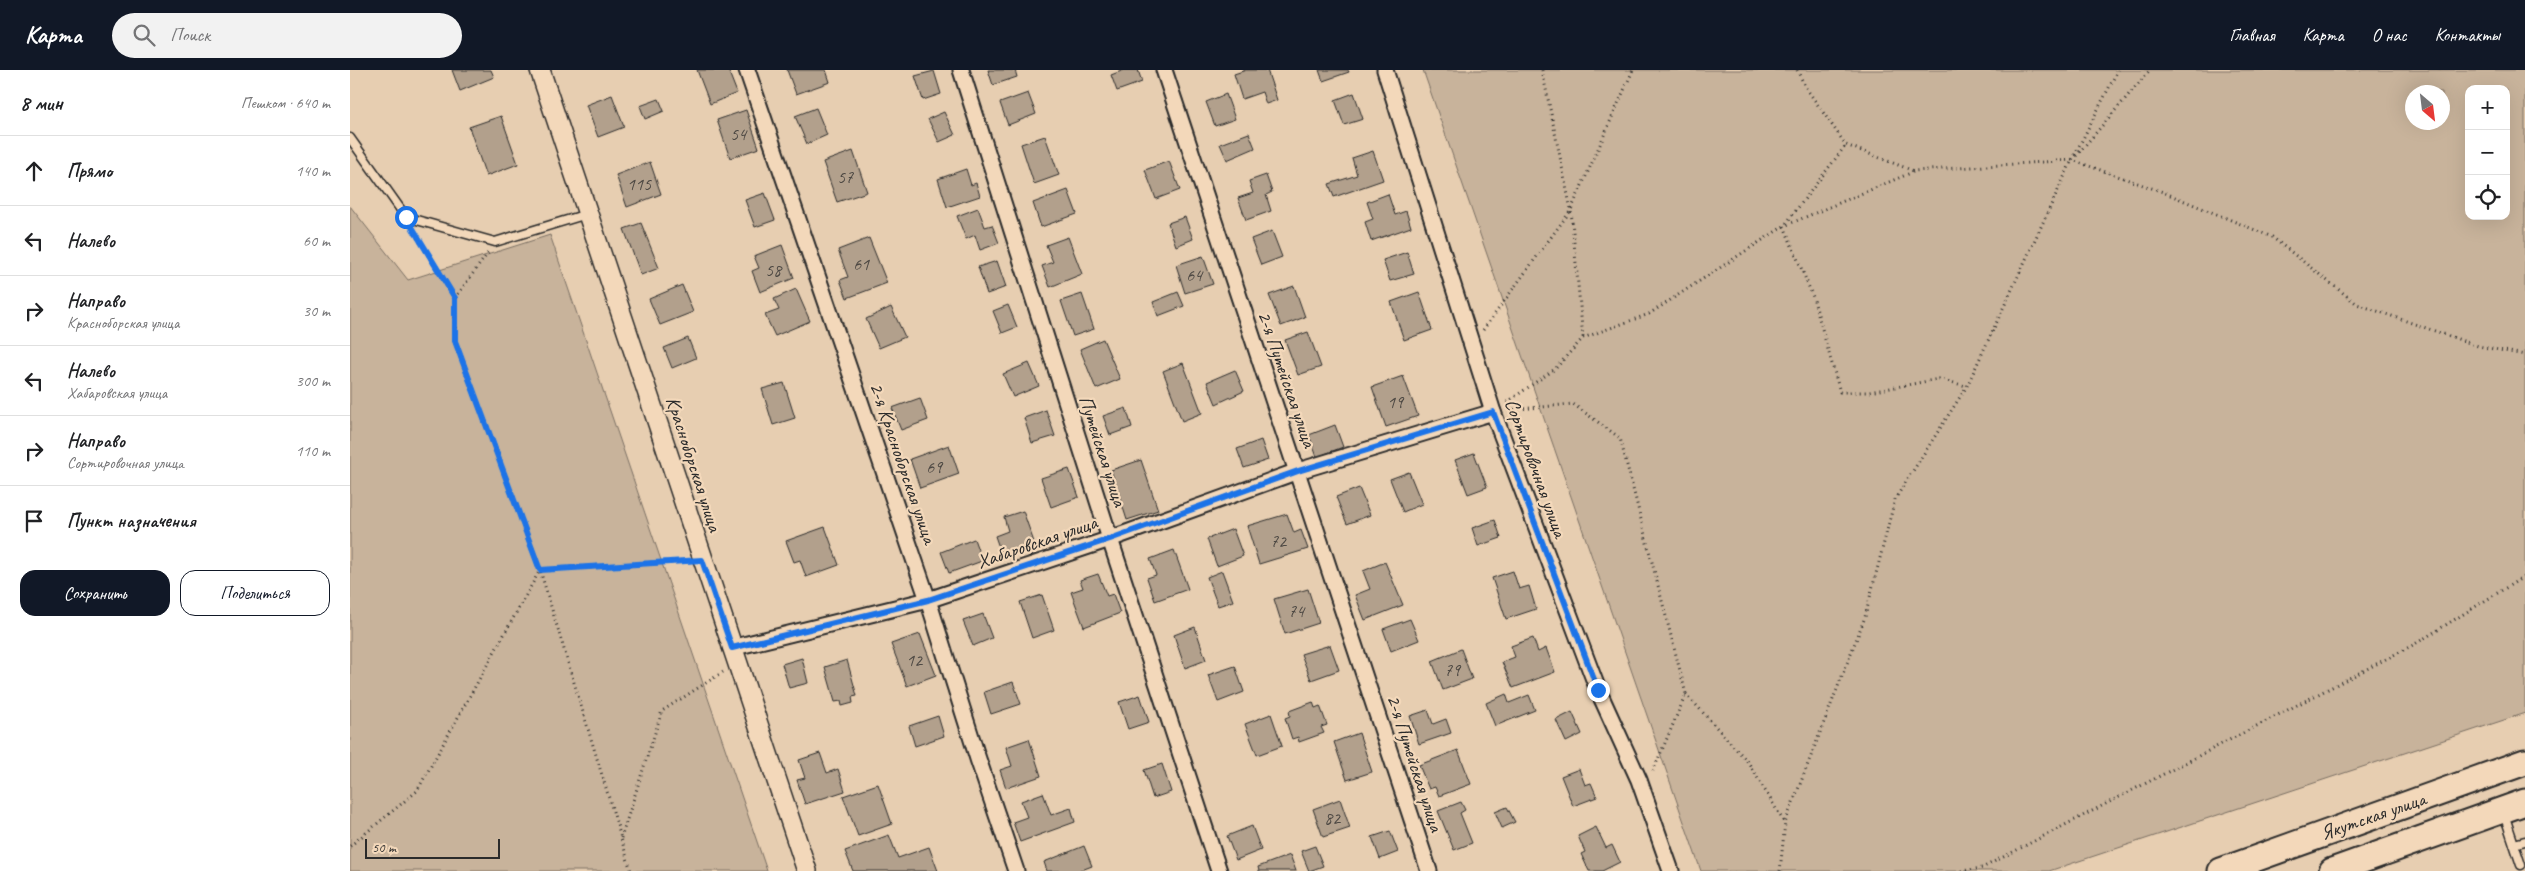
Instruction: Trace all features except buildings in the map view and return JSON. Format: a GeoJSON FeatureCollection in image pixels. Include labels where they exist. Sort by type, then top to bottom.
{"type":"FeatureCollection","features":[{"type":"Feature","properties":{"kind":"main road","name":"Якутская улица"},"geometry":{"type":"LineString","coordinates":[[2221,871],[2525,762]]}},
{"type":"Feature","properties":{"kind":"main road","name":"Якутская улица"},"geometry":{"type":"LineString","coordinates":[[2332,871],[2514,806]]}},
{"type":"Feature","properties":{"kind":"street","name":"Красноборская улица"},"geometry":{"type":"LineString","coordinates":[[540,70],[807,871]]}},
{"type":"Feature","properties":{"kind":"street","name":"2-я Красноборская улица"},"geometry":{"type":"LineString","coordinates":[[747,70],[928,600],[978,759],[1016,871]]}},
{"type":"Feature","properties":{"kind":"street","name":"Путейская улица"},"geometry":{"type":"LineString","coordinates":[[961,70],[1110,539],[1219,871]]}},
{"type":"Feature","properties":{"kind":"street","name":"2-я Путейская улица"},"geometry":{"type":"LineString","coordinates":[[1164,70],[1259,364],[1298,471],[1429,871]]}},
{"type":"Feature","properties":{"kind":"street","name":"Сортировочная улица"},"geometry":{"type":"LineString","coordinates":[[1385,70],[1493,412],[1598,690],[1639,780],[1671,871]]}},
{"type":"Feature","properties":{"kind":"street","name":"Хабаровская улица"},"geometry":{"type":"LineString","coordinates":[[734,656],[928,600],[1110,539],[1298,471],[1493,412]]}},
{"type":"Feature","properties":{"kind":"lane"},"geometry":{"type":"LineString","coordinates":[[350,138],[406,217],[496,242],[588,214]]}},
{"type":"Feature","properties":{"kind":"lane"},"geometry":{"type":"LineString","coordinates":[[2514,806],[2514,844],[2521,865]]}},
{"type":"Feature","properties":{"kind":"lane"},"geometry":{"type":"LineString","coordinates":[[2514,844],[2525,841]]}},
{"type":"Feature","properties":{"kind":"path"},"geometry":{"type":"LineString","coordinates":[[1542,70],[1571,210],[1582,338]]}},
{"type":"Feature","properties":{"kind":"path"},"geometry":{"type":"LineString","coordinates":[[1471,347],[1571,210],[1633,70]]}},
{"type":"Feature","properties":{"kind":"path"},"geometry":{"type":"LineString","coordinates":[[1797,70],[1806,88],[1846,145],[1914,171]]}},
{"type":"Feature","properties":{"kind":"path"},"geometry":{"type":"LineString","coordinates":[[1780,871],[1785,823],[1865,617],[1895,499],[1967,386],[2072,160],[2118,70]]}},
{"type":"Feature","properties":{"kind":"path"},"geometry":{"type":"LineString","coordinates":[[2072,160],[2150,70]]}},
{"type":"Feature","properties":{"kind":"path"},"geometry":{"type":"LineString","coordinates":[[1784,226],[1846,145]]}},
{"type":"Feature","properties":{"kind":"path"},"geometry":{"type":"LineString","coordinates":[[1493,412],[1555,370],[1582,338],[1649,314],[1784,226],[1914,171],[2072,160],[2162,192],[2272,237],[2357,304],[2478,346],[2525,355]]}},
{"type":"Feature","properties":{"kind":"path"},"geometry":{"type":"LineString","coordinates":[[406,217],[455,298],[455,341],[540,570],[631,871]]}},
{"type":"Feature","properties":{"kind":"path"},"geometry":{"type":"LineString","coordinates":[[1784,226],[1813,297],[1840,392],[1869,392],[1939,379],[1967,386]]}},
{"type":"Feature","properties":{"kind":"path"},"geometry":{"type":"LineString","coordinates":[[455,298],[496,242]]}},
{"type":"Feature","properties":{"kind":"path"},"geometry":{"type":"LineString","coordinates":[[1493,412],[1573,404],[1620,438],[1686,694],[1748,762],[1785,823]]}},
{"type":"Feature","properties":{"kind":"path"},"geometry":{"type":"LineString","coordinates":[[540,570],[702,560]]}},
{"type":"Feature","properties":{"kind":"path"},"geometry":{"type":"LineString","coordinates":[[350,846],[417,791],[540,570]]}},
{"type":"Feature","properties":{"kind":"path"},"geometry":{"type":"LineString","coordinates":[[1961,871],[1982,868],[2406,648],[2525,576]]}},
{"type":"Feature","properties":{"kind":"path"},"geometry":{"type":"LineString","coordinates":[[621,839],[662,711],[734,656]]}},
{"type":"Feature","properties":{"kind":"path"},"geometry":{"type":"LineString","coordinates":[[1639,780],[1652,775],[1686,694]]}},
{"type":"Feature","properties":{"kind":"shaded area"},"geometry":{"type":"Polygon","coordinates":[[[1423,70],[2525,70],[2525,713],[2049,871],[1701,871],[1423,70]]]}},
{"type":"Feature","properties":{"kind":"shaded area"},"geometry":{"type":"Polygon","coordinates":[[[350,206],[408,280],[550,235],[767,871],[350,871],[350,206]]]}},
{"type":"Feature","properties":{"kind":"route"},"geometry":{"type":"LineString","coordinates":[[406,217],[455,298],[455,341],[540,570],[702,560],[732,648],[928,600],[1110,539],[1298,471],[1493,412],[1598,690]]}}]}
